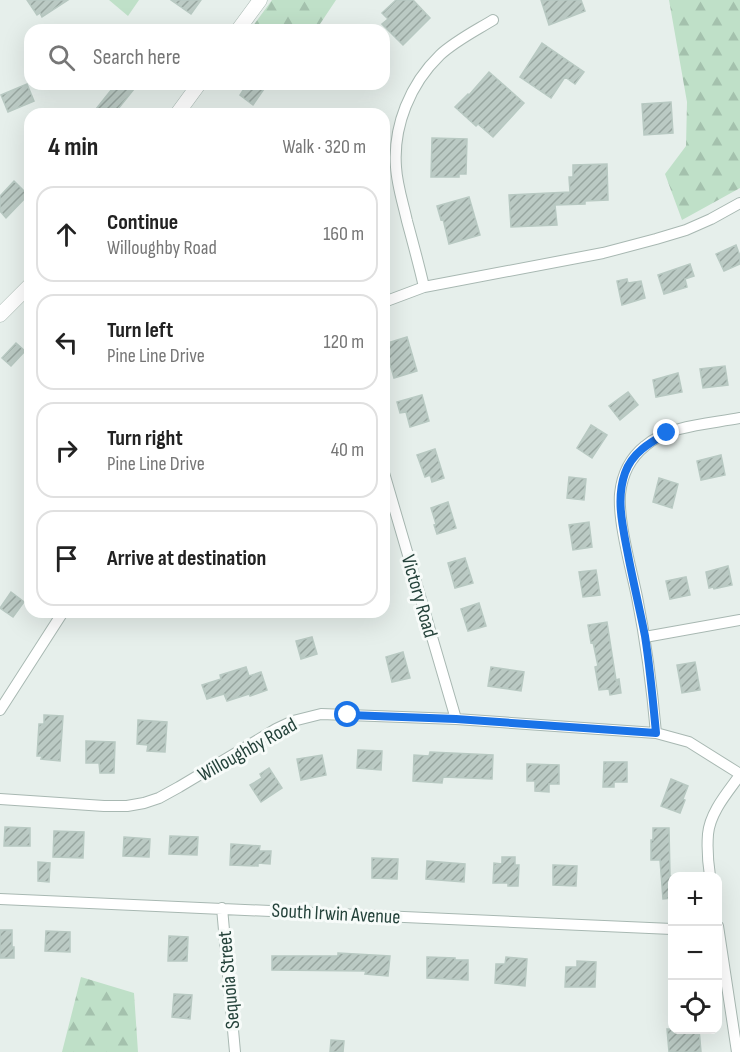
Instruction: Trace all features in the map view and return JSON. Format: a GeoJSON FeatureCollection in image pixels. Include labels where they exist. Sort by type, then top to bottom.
{"type":"FeatureCollection","features":[{"type":"Feature","properties":{"kind":"street"},"geometry":{"type":"LineString","coordinates":[[242,24],[260,0]]}},
{"type":"Feature","properties":{"kind":"street"},"geometry":{"type":"LineString","coordinates":[[424,287],[399,187],[396,165],[401,118],[412,92],[435,61],[460,39],[493,20]]}},
{"type":"Feature","properties":{"kind":"street"},"geometry":{"type":"LineString","coordinates":[[181,108],[195,90]]}},
{"type":"Feature","properties":{"kind":"street"},"geometry":{"type":"LineString","coordinates":[[390,300],[424,287],[603,253],[656,239],[703,223],[740,203]]}},
{"type":"Feature","properties":{"kind":"street"},"geometry":{"type":"LineString","coordinates":[[0,315],[24,291]]}},
{"type":"Feature","properties":{"kind":"street"},"geometry":{"type":"LineString","coordinates":[[656,733],[645,637],[623,530],[620,495],[625,472],[646,445],[667,433],[740,418]]}},
{"type":"Feature","properties":{"kind":"street","name":"Victory Road"},"geometry":{"type":"LineString","coordinates":[[390,494],[456,719]]}},
{"type":"Feature","properties":{"kind":"street"},"geometry":{"type":"LineString","coordinates":[[0,710],[59,618]]}},
{"type":"Feature","properties":{"kind":"street"},"geometry":{"type":"LineString","coordinates":[[645,637],[740,620]]}},
{"type":"Feature","properties":{"kind":"street","name":"Willoughby Road"},"geometry":{"type":"LineString","coordinates":[[0,800],[104,806],[144,803],[180,788],[276,729],[307,716],[321,714],[456,719],[656,733],[689,742],[740,775]]}},
{"type":"Feature","properties":{"kind":"street"},"geometry":{"type":"LineString","coordinates":[[710,872],[708,832],[718,807],[740,775]]}},
{"type":"Feature","properties":{"kind":"street","name":"South Irwin Avenue"},"geometry":{"type":"LineString","coordinates":[[0,899],[668,929]]}},
{"type":"Feature","properties":{"kind":"street","name":"Sequoia Street"},"geometry":{"type":"LineString","coordinates":[[222,908],[235,1052]]}},
{"type":"Feature","properties":{"kind":"street"},"geometry":{"type":"LineString","coordinates":[[722,952],[737,1030],[737,1052]]}},
{"type":"Feature","properties":{"kind":"green space"},"geometry":{"type":"Polygon","coordinates":[[[109,0],[139,0],[128,16],[109,0]]]}},
{"type":"Feature","properties":{"kind":"green space"},"geometry":{"type":"Polygon","coordinates":[[[272,0],[336,0],[320,24],[254,24],[272,0]]]}},
{"type":"Feature","properties":{"kind":"green space"},"geometry":{"type":"Polygon","coordinates":[[[669,0],[740,0],[740,188],[682,220],[665,174],[686,146],[687,102],[669,0]]]}},
{"type":"Feature","properties":{"kind":"green space"},"geometry":{"type":"Polygon","coordinates":[[[81,977],[134,993],[138,1052],[62,1052],[81,977]]]}},
{"type":"Feature","properties":{"kind":"building"},"geometry":{"type":"Polygon","coordinates":[[[27,0],[68,0],[42,17],[40,13],[37,15],[27,0]]]}},
{"type":"Feature","properties":{"kind":"building"},"geometry":{"type":"Polygon","coordinates":[[[171,0],[201,0],[191,14],[171,0]]]}},
{"type":"Feature","properties":{"kind":"building"},"geometry":{"type":"Polygon","coordinates":[[[396,0],[413,0],[430,18],[403,45],[390,32],[390,24],[382,24],[388,19],[382,13],[396,0]]]}},
{"type":"Feature","properties":{"kind":"building"},"geometry":{"type":"Polygon","coordinates":[[[541,0],[581,0],[585,11],[549,25],[541,0]]]}},
{"type":"Feature","properties":{"kind":"building"},"geometry":{"type":"Polygon","coordinates":[[[542,43],[584,72],[575,84],[565,77],[551,98],[520,77],[542,43]]]}},
{"type":"Feature","properties":{"kind":"building"},"geometry":{"type":"Polygon","coordinates":[[[489,72],[524,103],[493,137],[478,124],[476,126],[455,107],[489,72]]]}},
{"type":"Feature","properties":{"kind":"building"},"geometry":{"type":"Polygon","coordinates":[[[24,85],[24,90],[29,90],[34,101],[8,112],[1,95],[24,85]]]}},
{"type":"Feature","properties":{"kind":"building"},"geometry":{"type":"Polygon","coordinates":[[[111,90],[133,90],[119,108],[97,108],[111,90]]]}},
{"type":"Feature","properties":{"kind":"building"},"geometry":{"type":"Polygon","coordinates":[[[243,90],[263,90],[253,105],[240,95],[243,90]]]}},
{"type":"Feature","properties":{"kind":"building"},"geometry":{"type":"Polygon","coordinates":[[[671,102],[673,133],[644,135],[642,104],[671,102]]]}},
{"type":"Feature","properties":{"kind":"building"},"geometry":{"type":"Polygon","coordinates":[[[432,138],[467,139],[466,174],[459,174],[459,177],[431,177],[432,138]]]}},
{"type":"Feature","properties":{"kind":"building"},"geometry":{"type":"Polygon","coordinates":[[[607,164],[608,200],[585,201],[585,204],[555,205],[557,225],[511,227],[509,195],[570,192],[569,177],[573,177],[573,165],[607,164]]]}},
{"type":"Feature","properties":{"kind":"building"},"geometry":{"type":"Polygon","coordinates":[[[14,181],[24,191],[24,199],[6,218],[0,211],[0,196],[14,181]]]}},
{"type":"Feature","properties":{"kind":"building"},"geometry":{"type":"Polygon","coordinates":[[[469,197],[480,235],[449,244],[443,219],[441,220],[437,206],[469,197]]]}},
{"type":"Feature","properties":{"kind":"building"},"geometry":{"type":"Polygon","coordinates":[[[736,245],[740,264],[724,271],[716,254],[736,245]]]}},
{"type":"Feature","properties":{"kind":"building"},"geometry":{"type":"Polygon","coordinates":[[[690,264],[694,276],[685,279],[687,287],[664,294],[658,275],[690,264]]]}},
{"type":"Feature","properties":{"kind":"building"},"geometry":{"type":"Polygon","coordinates":[[[627,279],[628,283],[641,281],[645,298],[622,305],[617,281],[627,279]]]}},
{"type":"Feature","properties":{"kind":"building"},"geometry":{"type":"Polygon","coordinates":[[[407,337],[417,371],[394,378],[390,364],[390,342],[407,337]]]}},
{"type":"Feature","properties":{"kind":"building"},"geometry":{"type":"Polygon","coordinates":[[[16,343],[24,350],[11,366],[2,358],[16,343]]]}},
{"type":"Feature","properties":{"kind":"building"},"geometry":{"type":"Polygon","coordinates":[[[725,366],[728,385],[703,388],[700,369],[725,366]]]}},
{"type":"Feature","properties":{"kind":"building"},"geometry":{"type":"Polygon","coordinates":[[[678,373],[682,392],[656,397],[653,380],[678,373]]]}},
{"type":"Feature","properties":{"kind":"building"},"geometry":{"type":"Polygon","coordinates":[[[628,392],[638,405],[620,420],[609,406],[628,392]]]}},
{"type":"Feature","properties":{"kind":"building"},"geometry":{"type":"Polygon","coordinates":[[[422,395],[429,421],[410,427],[406,412],[400,413],[397,402],[422,395]]]}},
{"type":"Feature","properties":{"kind":"building"},"geometry":{"type":"Polygon","coordinates":[[[591,425],[607,435],[592,458],[577,448],[591,425]]]}},
{"type":"Feature","properties":{"kind":"building"},"geometry":{"type":"Polygon","coordinates":[[[435,449],[444,478],[432,482],[430,475],[425,477],[417,455],[435,449]]]}},
{"type":"Feature","properties":{"kind":"building"},"geometry":{"type":"Polygon","coordinates":[[[721,455],[725,475],[701,480],[697,461],[721,455]]]}},
{"type":"Feature","properties":{"kind":"building"},"geometry":{"type":"Polygon","coordinates":[[[569,477],[586,479],[584,500],[567,498],[569,477]]]}},
{"type":"Feature","properties":{"kind":"building"},"geometry":{"type":"Polygon","coordinates":[[[659,478],[678,484],[672,508],[653,502],[659,478]]]}},
{"type":"Feature","properties":{"kind":"building"},"geometry":{"type":"Polygon","coordinates":[[[448,502],[456,528],[437,534],[431,508],[448,502]]]}},
{"type":"Feature","properties":{"kind":"building"},"geometry":{"type":"Polygon","coordinates":[[[589,522],[592,547],[573,550],[569,525],[589,522]]]}},
{"type":"Feature","properties":{"kind":"building"},"geometry":{"type":"Polygon","coordinates":[[[465,558],[473,583],[455,588],[448,563],[465,558]]]}},
{"type":"Feature","properties":{"kind":"building"},"geometry":{"type":"Polygon","coordinates":[[[728,566],[732,585],[709,588],[706,572],[728,566]]]}},
{"type":"Feature","properties":{"kind":"building"},"geometry":{"type":"Polygon","coordinates":[[[596,570],[600,595],[583,597],[579,572],[596,570]]]}},
{"type":"Feature","properties":{"kind":"building"},"geometry":{"type":"Polygon","coordinates":[[[686,577],[690,595],[670,599],[666,581],[686,577]]]}},
{"type":"Feature","properties":{"kind":"building"},"geometry":{"type":"Polygon","coordinates":[[[11,592],[24,602],[13,617],[0,608],[11,592]]]}},
{"type":"Feature","properties":{"kind":"building"},"geometry":{"type":"Polygon","coordinates":[[[479,603],[486,626],[468,631],[461,609],[479,603]]]}},
{"type":"Feature","properties":{"kind":"building"},"geometry":{"type":"Polygon","coordinates":[[[607,622],[616,680],[619,679],[621,693],[610,695],[609,689],[599,690],[595,667],[598,666],[588,625],[607,622]]]}},
{"type":"Feature","properties":{"kind":"building"},"geometry":{"type":"Polygon","coordinates":[[[312,637],[317,654],[301,659],[296,641],[312,637]]]}},
{"type":"Feature","properties":{"kind":"building"},"geometry":{"type":"Polygon","coordinates":[[[403,652],[410,678],[392,682],[386,657],[403,652]]]}},
{"type":"Feature","properties":{"kind":"building"},"geometry":{"type":"Polygon","coordinates":[[[695,662],[700,690],[682,693],[677,665],[695,662]]]}},
{"type":"Feature","properties":{"kind":"building"},"geometry":{"type":"Polygon","coordinates":[[[246,667],[249,676],[261,672],[267,690],[227,701],[224,694],[207,699],[202,685],[221,679],[220,675],[246,667]]]}},
{"type":"Feature","properties":{"kind":"building"},"geometry":{"type":"Polygon","coordinates":[[[491,667],[524,672],[521,691],[488,686],[491,667]]]}},
{"type":"Feature","properties":{"kind":"building"},"geometry":{"type":"Polygon","coordinates":[[[44,715],[63,716],[60,761],[41,759],[42,756],[37,756],[39,724],[44,724],[44,715]]]}},
{"type":"Feature","properties":{"kind":"building"},"geometry":{"type":"Polygon","coordinates":[[[138,720],[167,722],[165,752],[147,751],[148,745],[137,744],[138,720]]]}},
{"type":"Feature","properties":{"kind":"building"},"geometry":{"type":"Polygon","coordinates":[[[86,741],[115,742],[114,773],[100,773],[99,763],[86,763],[86,741]]]}},
{"type":"Feature","properties":{"kind":"building"},"geometry":{"type":"Polygon","coordinates":[[[358,750],[382,751],[381,770],[357,768],[358,750]]]}},
{"type":"Feature","properties":{"kind":"building"},"geometry":{"type":"Polygon","coordinates":[[[430,752],[493,755],[492,779],[443,777],[442,783],[413,781],[414,755],[429,756],[430,752]]]}},
{"type":"Feature","properties":{"kind":"building"},"geometry":{"type":"Polygon","coordinates":[[[322,755],[326,775],[301,780],[297,759],[322,755]]]}},
{"type":"Feature","properties":{"kind":"building"},"geometry":{"type":"Polygon","coordinates":[[[604,762],[627,762],[627,782],[614,782],[614,787],[603,787],[604,762]]]}},
{"type":"Feature","properties":{"kind":"building"},"geometry":{"type":"Polygon","coordinates":[[[527,764],[559,765],[559,784],[549,784],[549,792],[535,791],[535,781],[527,781],[527,764]]]}},
{"type":"Feature","properties":{"kind":"building"},"geometry":{"type":"Polygon","coordinates":[[[269,768],[282,788],[261,802],[250,785],[262,778],[260,774],[269,768]]]}},
{"type":"Feature","properties":{"kind":"building"},"geometry":{"type":"Polygon","coordinates":[[[671,779],[688,786],[680,813],[661,806],[671,779]]]}},
{"type":"Feature","properties":{"kind":"building"},"geometry":{"type":"Polygon","coordinates":[[[5,827],[30,828],[30,846],[4,846],[5,827]]]}},
{"type":"Feature","properties":{"kind":"building"},"geometry":{"type":"Polygon","coordinates":[[[653,828],[669,828],[668,898],[663,899],[660,860],[651,860],[651,840],[653,840],[653,828]]]}},
{"type":"Feature","properties":{"kind":"building"},"geometry":{"type":"Polygon","coordinates":[[[54,831],[84,832],[83,858],[53,857],[54,831]]]}},
{"type":"Feature","properties":{"kind":"building"},"geometry":{"type":"Polygon","coordinates":[[[170,836],[198,837],[197,855],[169,854],[170,836]]]}},
{"type":"Feature","properties":{"kind":"building"},"geometry":{"type":"Polygon","coordinates":[[[124,837],[150,839],[149,857],[123,856],[124,837]]]}},
{"type":"Feature","properties":{"kind":"building"},"geometry":{"type":"Polygon","coordinates":[[[231,844],[260,846],[259,851],[271,851],[270,864],[230,865],[231,844]]]}},
{"type":"Feature","properties":{"kind":"building"},"geometry":{"type":"Polygon","coordinates":[[[502,857],[515,857],[515,865],[519,865],[518,886],[493,883],[494,863],[502,864],[502,857]]]}},
{"type":"Feature","properties":{"kind":"building"},"geometry":{"type":"Polygon","coordinates":[[[372,858],[398,859],[397,879],[372,878],[372,858]]]}},
{"type":"Feature","properties":{"kind":"building"},"geometry":{"type":"Polygon","coordinates":[[[427,861],[465,864],[464,882],[426,879],[427,861]]]}},
{"type":"Feature","properties":{"kind":"building"},"geometry":{"type":"Polygon","coordinates":[[[38,862],[50,863],[49,882],[38,881],[38,862]]]}},
{"type":"Feature","properties":{"kind":"building"},"geometry":{"type":"Polygon","coordinates":[[[553,865],[577,866],[576,886],[553,885],[553,865]]]}},
{"type":"Feature","properties":{"kind":"building"},"geometry":{"type":"Polygon","coordinates":[[[0,930],[12,930],[14,958],[0,958],[0,930]]]}},
{"type":"Feature","properties":{"kind":"building"},"geometry":{"type":"Polygon","coordinates":[[[46,931],[70,932],[70,952],[45,951],[46,931]]]}},
{"type":"Feature","properties":{"kind":"building"},"geometry":{"type":"Polygon","coordinates":[[[169,936],[188,937],[187,961],[168,961],[169,936]]]}},
{"type":"Feature","properties":{"kind":"building"},"geometry":{"type":"Polygon","coordinates":[[[338,953],[390,956],[388,976],[365,974],[366,971],[272,970],[272,956],[338,956],[338,953]]]}},
{"type":"Feature","properties":{"kind":"building"},"geometry":{"type":"Polygon","coordinates":[[[427,957],[468,960],[468,980],[427,978],[427,957]]]}},
{"type":"Feature","properties":{"kind":"building"},"geometry":{"type":"Polygon","coordinates":[[[506,957],[527,959],[525,986],[495,983],[496,964],[505,964],[506,957]]]}},
{"type":"Feature","properties":{"kind":"building"},"geometry":{"type":"Polygon","coordinates":[[[577,961],[596,962],[595,987],[565,987],[566,967],[577,967],[577,961]]]}},
{"type":"Feature","properties":{"kind":"building"},"geometry":{"type":"Polygon","coordinates":[[[174,994],[192,995],[190,1019],[172,1017],[174,994]]]}},
{"type":"Feature","properties":{"kind":"building"},"geometry":{"type":"Polygon","coordinates":[[[667,1029],[668,1034],[699,1034],[701,1052],[669,1052],[667,1029]]]}},
{"type":"Feature","properties":{"kind":"building"},"geometry":{"type":"Polygon","coordinates":[[[331,1040],[344,1041],[343,1052],[330,1052],[331,1040]]]}},
{"type":"Feature","properties":{"kind":"route"},"geometry":{"type":"LineString","coordinates":[[348,715],[456,719],[656,733],[645,637],[623,530],[620,495],[625,472],[630,463],[646,445],[667,433]]}}]}
